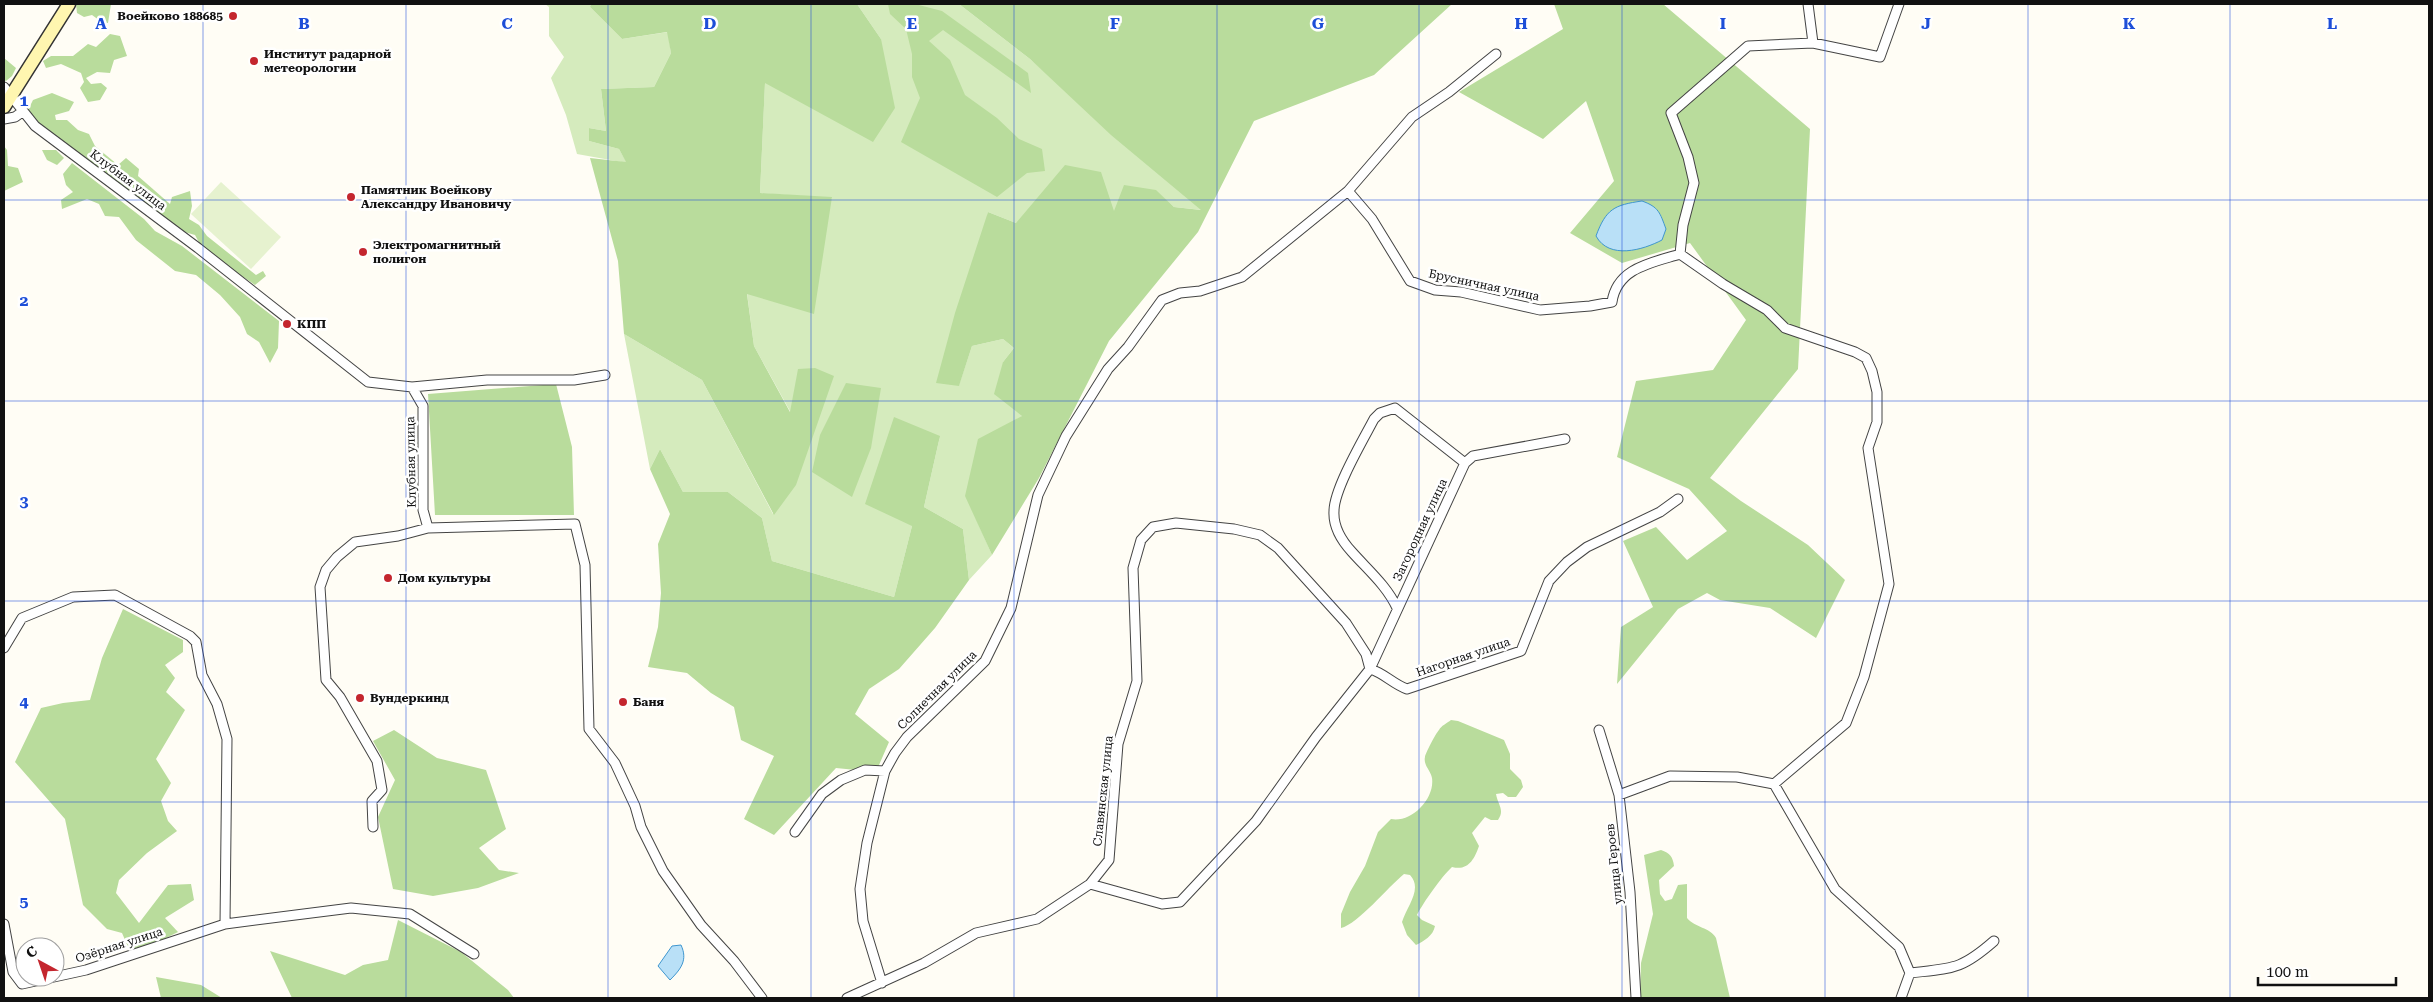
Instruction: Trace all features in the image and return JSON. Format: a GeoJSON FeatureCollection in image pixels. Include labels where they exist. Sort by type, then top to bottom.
{"type":"FeatureCollection","features":[{"type":"Feature","properties":{"kind":"street"},"geometry":{"type":"LineString","coordinates":[[4,107],[8,90],[69,4]]}},
{"type":"Feature","properties":{"kind":"street"},"geometry":{"type":"LineString","coordinates":[[1808,4],[1813,43]]}},
{"type":"Feature","properties":{"kind":"street"},"geometry":{"type":"LineString","coordinates":[[1774,784],[1846,723],[1864,676],[1889,584],[1868,448],[1877,422],[1877,392],[1872,370],[1866,358],[1855,352],[1785,328],[1767,310],[1723,284],[1680,254],[1683,225],[1694,183],[1688,157],[1671,113],[1748,46],[1813,43],[1880,56],[1899,4]]}},
{"type":"Feature","properties":{"kind":"street"},"geometry":{"type":"LineString","coordinates":[[1348,191],[1412,117],[1449,92],[1496,54]]}},
{"type":"Feature","properties":{"kind":"street","name":"Клубная улица"},"geometry":{"type":"LineString","coordinates":[[8,90],[22,112],[35,126],[177,232],[368,382],[412,387],[424,406],[423,510],[428,528]]}},
{"type":"Feature","properties":{"kind":"street"},"geometry":{"type":"LineString","coordinates":[[4,119],[15,117],[22,112]]}},
{"type":"Feature","properties":{"kind":"street","name":"Брусничная улица"},"geometry":{"type":"LineString","coordinates":[[1348,191],[1372,218],[1410,281],[1435,290],[1461,292],[1540,310],[1590,306],[1612,302],[1614,288],[1624,276],[1651,263],[1680,254]]}},
{"type":"Feature","properties":{"kind":"street","name":"Солнечная улица"},"geometry":{"type":"LineString","coordinates":[[882,983],[863,920],[860,889],[867,843],[885,771],[907,737],[985,661],[1011,608],[1038,496],[1066,436],[1108,369],[1128,347],[1162,300],[1180,293],[1200,291],[1242,277],[1348,191]]}},
{"type":"Feature","properties":{"kind":"street"},"geometry":{"type":"LineString","coordinates":[[412,387],[487,380],[574,380],[605,375]]}},
{"type":"Feature","properties":{"kind":"street","name":"Загородная улица"},"geometry":{"type":"LineString","coordinates":[[1090,884],[1162,904],[1180,902],[1256,821],[1316,737],[1370,669],[1465,463],[1395,408],[1380,413],[1374,419],[1338,491],[1334,510],[1336,526],[1343,542],[1390,593],[1397,608]]}},
{"type":"Feature","properties":{"kind":"street"},"geometry":{"type":"LineString","coordinates":[[1465,463],[1473,456],[1565,439]]}},
{"type":"Feature","properties":{"kind":"street","name":"Нагорная улица"},"geometry":{"type":"LineString","coordinates":[[1370,669],[1380,672],[1396,685],[1407,689],[1521,651],[1549,581],[1567,562],[1586,548],[1660,512],[1678,500]]}},
{"type":"Feature","properties":{"kind":"street","name":"Славянская улица"},"geometry":{"type":"LineString","coordinates":[[847,998],[924,963],[976,933],[1037,919],[1090,884],[1109,860],[1118,744],[1136,681],[1133,568],[1141,540],[1153,527],[1176,523],[1234,529],[1260,535],[1278,548],[1298,569],[1353,634],[1366,654],[1370,669]]}},
{"type":"Feature","properties":{"kind":"street"},"geometry":{"type":"LineString","coordinates":[[373,827],[372,800],[382,790],[377,761],[340,697],[326,680],[320,587],[326,570],[356,542],[398,536],[428,528],[576,524],[585,565],[588,729],[615,763],[641,827],[663,871],[701,926],[734,961],[762,998]]}},
{"type":"Feature","properties":{"kind":"street"},"geometry":{"type":"LineString","coordinates":[[4,648],[22,618],[73,597],[115,595],[190,636],[196,642],[202,675],[217,704],[227,739],[225,924],[351,908],[410,914],[474,954]]}},
{"type":"Feature","properties":{"kind":"street","name":"улица Героев"},"geometry":{"type":"LineString","coordinates":[[1599,730],[1619,795],[1630,892],[1636,998]]}},
{"type":"Feature","properties":{"kind":"street"},"geometry":{"type":"LineString","coordinates":[[795,832],[822,794],[841,780],[865,770],[885,771]]}},
{"type":"Feature","properties":{"kind":"street"},"geometry":{"type":"LineString","coordinates":[[1619,795],[1670,776],[1737,777],[1774,784],[1835,889],[1899,948],[1910,973],[1901,998]]}},
{"type":"Feature","properties":{"kind":"street","name":"Озёрная улица"},"geometry":{"type":"LineString","coordinates":[[4,924],[13,972],[22,984],[86,970],[225,924]]}},
{"type":"Feature","properties":{"kind":"street"},"geometry":{"type":"LineString","coordinates":[[1910,973],[1956,968],[1973,960],[1994,941]]}},
{"type":"Feature","properties":{"kind":"green space"},"geometry":{"type":"Polygon","coordinates":[[[76,4],[111,4],[108,23],[103,23],[92,15],[84,17],[77,13],[76,4]]]}},
{"type":"Feature","properties":{"kind":"green space"},"geometry":{"type":"Polygon","coordinates":[[[545,4],[591,4],[590,7],[622,39],[668,32],[671,53],[654,87],[601,89],[606,131],[589,128],[589,141],[619,149],[627,163],[577,154],[566,115],[551,78],[564,57],[549,36],[549,7],[545,4]]]}},
{"type":"Feature","properties":{"kind":"green space"},"geometry":{"type":"Polygon","coordinates":[[[591,4],[857,4],[881,39],[895,108],[873,142],[765,83],[760,193],[832,197],[814,314],[747,294],[754,346],[790,412],[798,369],[815,368],[834,376],[796,485],[774,515],[702,380],[624,334],[618,261],[590,158],[626,162],[619,149],[589,141],[589,128],[606,131],[601,89],[654,87],[671,53],[667,32],[622,39],[590,7],[591,4]]]}},
{"type":"Feature","properties":{"kind":"green space"},"geometry":{"type":"Polygon","coordinates":[[[857,4],[959,4],[1030,59],[1202,210],[1174,207],[1155,190],[1115,212],[1016,223],[988,212],[959,385],[972,346],[1003,339],[1014,348],[1003,362],[1022,416],[966,496],[992,555],[969,580],[963,529],[924,507],[940,436],[912,526],[894,597],[772,561],[762,518],[728,492],[683,492],[660,449],[650,469],[624,334],[702,380],[773,514],[791,413],[754,346],[747,293],[832,198],[760,193],[765,82],[881,39],[857,4]]]}},
{"type":"Feature","properties":{"kind":"green space"},"geometry":{"type":"Polygon","coordinates":[[[888,4],[915,4],[942,11],[1028,73],[1031,93],[943,30],[929,41],[950,60],[965,95],[997,118],[1019,139],[1042,149],[1045,171],[1027,173],[997,197],[901,142],[920,98],[912,77],[912,54],[906,29],[890,14],[888,4]]]}},
{"type":"Feature","properties":{"kind":"green space"},"geometry":{"type":"Polygon","coordinates":[[[959,4],[1452,4],[1374,75],[1254,121],[1198,232],[1109,341],[1039,478],[992,555],[965,496],[978,439],[1022,416],[994,394],[1003,362],[1014,348],[1003,339],[972,346],[959,386],[936,383],[955,313],[988,212],[1016,223],[1065,165],[1101,172],[1114,211],[1124,185],[1156,190],[1174,207],[1201,210],[1111,135],[1030,59],[959,4]]]}},
{"type":"Feature","properties":{"kind":"green space"},"geometry":{"type":"Polygon","coordinates":[[[1554,4],[1663,4],[1810,129],[1798,369],[1710,478],[1808,545],[1845,580],[1816,638],[1770,608],[1720,600],[1707,593],[1678,609],[1617,684],[1621,627],[1653,607],[1623,541],[1656,527],[1687,560],[1727,531],[1689,489],[1617,457],[1636,381],[1713,370],[1746,320],[1690,243],[1622,263],[1570,233],[1614,181],[1586,101],[1543,139],[1459,92],[1563,29],[1554,4]]]}},
{"type":"Feature","properties":{"kind":"green space"},"geometry":{"type":"Polygon","coordinates":[[[110,34],[120,36],[127,56],[114,60],[110,73],[97,72],[86,78],[91,84],[101,83],[107,88],[100,100],[88,102],[80,88],[84,82],[81,73],[61,64],[46,68],[43,61],[51,56],[73,56],[88,44],[96,47],[110,34]]]}},
{"type":"Feature","properties":{"kind":"green space"},"geometry":{"type":"Polygon","coordinates":[[[4,58],[16,68],[12,76],[6,81],[4,80],[4,58]]]}},
{"type":"Feature","properties":{"kind":"green space"},"geometry":{"type":"Polygon","coordinates":[[[52,93],[74,102],[69,111],[55,115],[56,120],[67,120],[78,130],[89,134],[95,146],[118,165],[126,158],[139,169],[138,176],[170,204],[172,197],[190,191],[192,206],[189,219],[199,225],[207,236],[256,275],[263,271],[266,276],[255,285],[206,251],[195,235],[181,231],[44,130],[27,112],[33,100],[52,93]]]}},
{"type":"Feature","properties":{"kind":"green space"},"geometry":{"type":"Polygon","coordinates":[[[4,146],[7,150],[8,166],[18,168],[23,182],[4,191],[4,146]]]}},
{"type":"Feature","properties":{"kind":"green space"},"geometry":{"type":"Polygon","coordinates":[[[42,150],[56,150],[64,158],[57,165],[47,160],[42,150]]]}},
{"type":"Feature","properties":{"kind":"green space"},"geometry":{"type":"Polygon","coordinates":[[[72,163],[144,219],[155,231],[182,246],[279,321],[278,348],[270,363],[259,342],[247,334],[240,317],[220,295],[196,275],[175,271],[136,240],[119,217],[105,216],[99,204],[87,199],[62,209],[61,200],[73,192],[66,185],[63,174],[72,163]]]}},
{"type":"Feature","properties":{"kind":"green space"},"geometry":{"type":"Polygon","coordinates":[[[221,182],[281,237],[251,269],[191,214],[221,182]]]}},
{"type":"Feature","properties":{"kind":"green space"},"geometry":{"type":"Polygon","coordinates":[[[846,383],[881,388],[871,448],[852,497],[812,472],[820,435],[846,383]]]}},
{"type":"Feature","properties":{"kind":"green space"},"geometry":{"type":"Polygon","coordinates":[[[556,384],[572,447],[574,515],[435,515],[428,394],[556,384]]]}},
{"type":"Feature","properties":{"kind":"green space"},"geometry":{"type":"Polygon","coordinates":[[[894,417],[940,436],[924,507],[963,529],[969,580],[935,628],[899,669],[869,689],[855,714],[889,742],[876,772],[836,768],[774,835],[744,819],[774,756],[741,740],[734,707],[711,693],[687,673],[648,667],[658,627],[661,593],[658,544],[670,514],[650,469],[660,449],[683,492],[728,492],[762,518],[772,561],[894,597],[912,526],[865,504],[894,417]]]}},
{"type":"Feature","properties":{"kind":"green space"},"geometry":{"type":"Polygon","coordinates":[[[123,609],[183,640],[183,652],[165,665],[175,678],[166,692],[185,710],[156,759],[171,783],[161,801],[168,821],[177,831],[147,853],[119,880],[116,893],[139,923],[168,885],[191,884],[194,900],[165,918],[178,932],[138,952],[129,949],[122,933],[107,929],[83,905],[65,819],[15,762],[41,708],[90,700],[102,658],[123,609]]]}},
{"type":"Feature","properties":{"kind":"green space"},"geometry":{"type":"Polygon","coordinates":[[[1451,720],[1458,721],[1504,740],[1510,754],[1510,769],[1521,780],[1523,787],[1516,797],[1508,797],[1503,793],[1496,794],[1501,810],[1500,816],[1498,820],[1491,820],[1485,817],[1472,833],[1479,846],[1475,856],[1466,866],[1452,867],[1448,871],[1417,915],[1422,920],[1435,926],[1428,938],[1416,945],[1407,935],[1402,922],[1415,892],[1414,880],[1410,875],[1404,874],[1356,920],[1341,928],[1341,914],[1350,892],[1365,866],[1378,832],[1391,819],[1399,819],[1414,813],[1430,794],[1432,778],[1425,763],[1425,755],[1440,729],[1451,720]]]}},
{"type":"Feature","properties":{"kind":"green space"},"geometry":{"type":"Polygon","coordinates":[[[394,730],[437,758],[486,770],[506,829],[479,848],[499,870],[519,873],[478,888],[433,896],[393,889],[378,817],[395,780],[373,741],[394,730]]]}},
{"type":"Feature","properties":{"kind":"green space"},"geometry":{"type":"Polygon","coordinates":[[[1661,850],[1670,856],[1674,866],[1659,880],[1660,894],[1665,901],[1672,899],[1678,885],[1687,884],[1687,918],[1713,934],[1716,938],[1730,998],[1640,998],[1641,963],[1653,914],[1644,855],[1661,850]]]}},
{"type":"Feature","properties":{"kind":"green space"},"geometry":{"type":"Polygon","coordinates":[[[398,920],[461,952],[508,990],[514,998],[292,998],[270,951],[345,975],[363,965],[388,960],[398,920]]]}},
{"type":"Feature","properties":{"kind":"green space"},"geometry":{"type":"Polygon","coordinates":[[[156,977],[201,985],[222,998],[161,998],[156,977]]]}},
{"type":"Feature","properties":{"kind":"water"},"geometry":{"type":"Polygon","coordinates":[[[1642,201],[1655,208],[1660,215],[1666,229],[1662,240],[1646,247],[1627,251],[1609,248],[1602,243],[1596,236],[1603,220],[1608,214],[1624,204],[1642,201]]]}},
{"type":"Feature","properties":{"kind":"water"},"geometry":{"type":"Polygon","coordinates":[[[681,945],[684,955],[682,964],[670,980],[658,966],[672,946],[681,945]]]}},
{"type":"Feature","properties":{"kind":"place","name":"Воейково 188685"},"geometry":{"type":"Point","coordinates":[233,16]}},
{"type":"Feature","properties":{"kind":"place","name":"Институт радарной метеорологии"},"geometry":{"type":"Point","coordinates":[254,61]}},
{"type":"Feature","properties":{"kind":"place","name":"Памятник Воейкову Александру Ивановичу"},"geometry":{"type":"Point","coordinates":[351,197]}},
{"type":"Feature","properties":{"kind":"place","name":"Электромагнитный полигон"},"geometry":{"type":"Point","coordinates":[363,252]}},
{"type":"Feature","properties":{"kind":"place","name":"КПП"},"geometry":{"type":"Point","coordinates":[287,324]}},
{"type":"Feature","properties":{"kind":"place","name":"Дом культуры"},"geometry":{"type":"Point","coordinates":[388,578]}},
{"type":"Feature","properties":{"kind":"place","name":"Вундеркинд"},"geometry":{"type":"Point","coordinates":[360,698]}},
{"type":"Feature","properties":{"kind":"place","name":"Баня"},"geometry":{"type":"Point","coordinates":[623,702]}}]}
